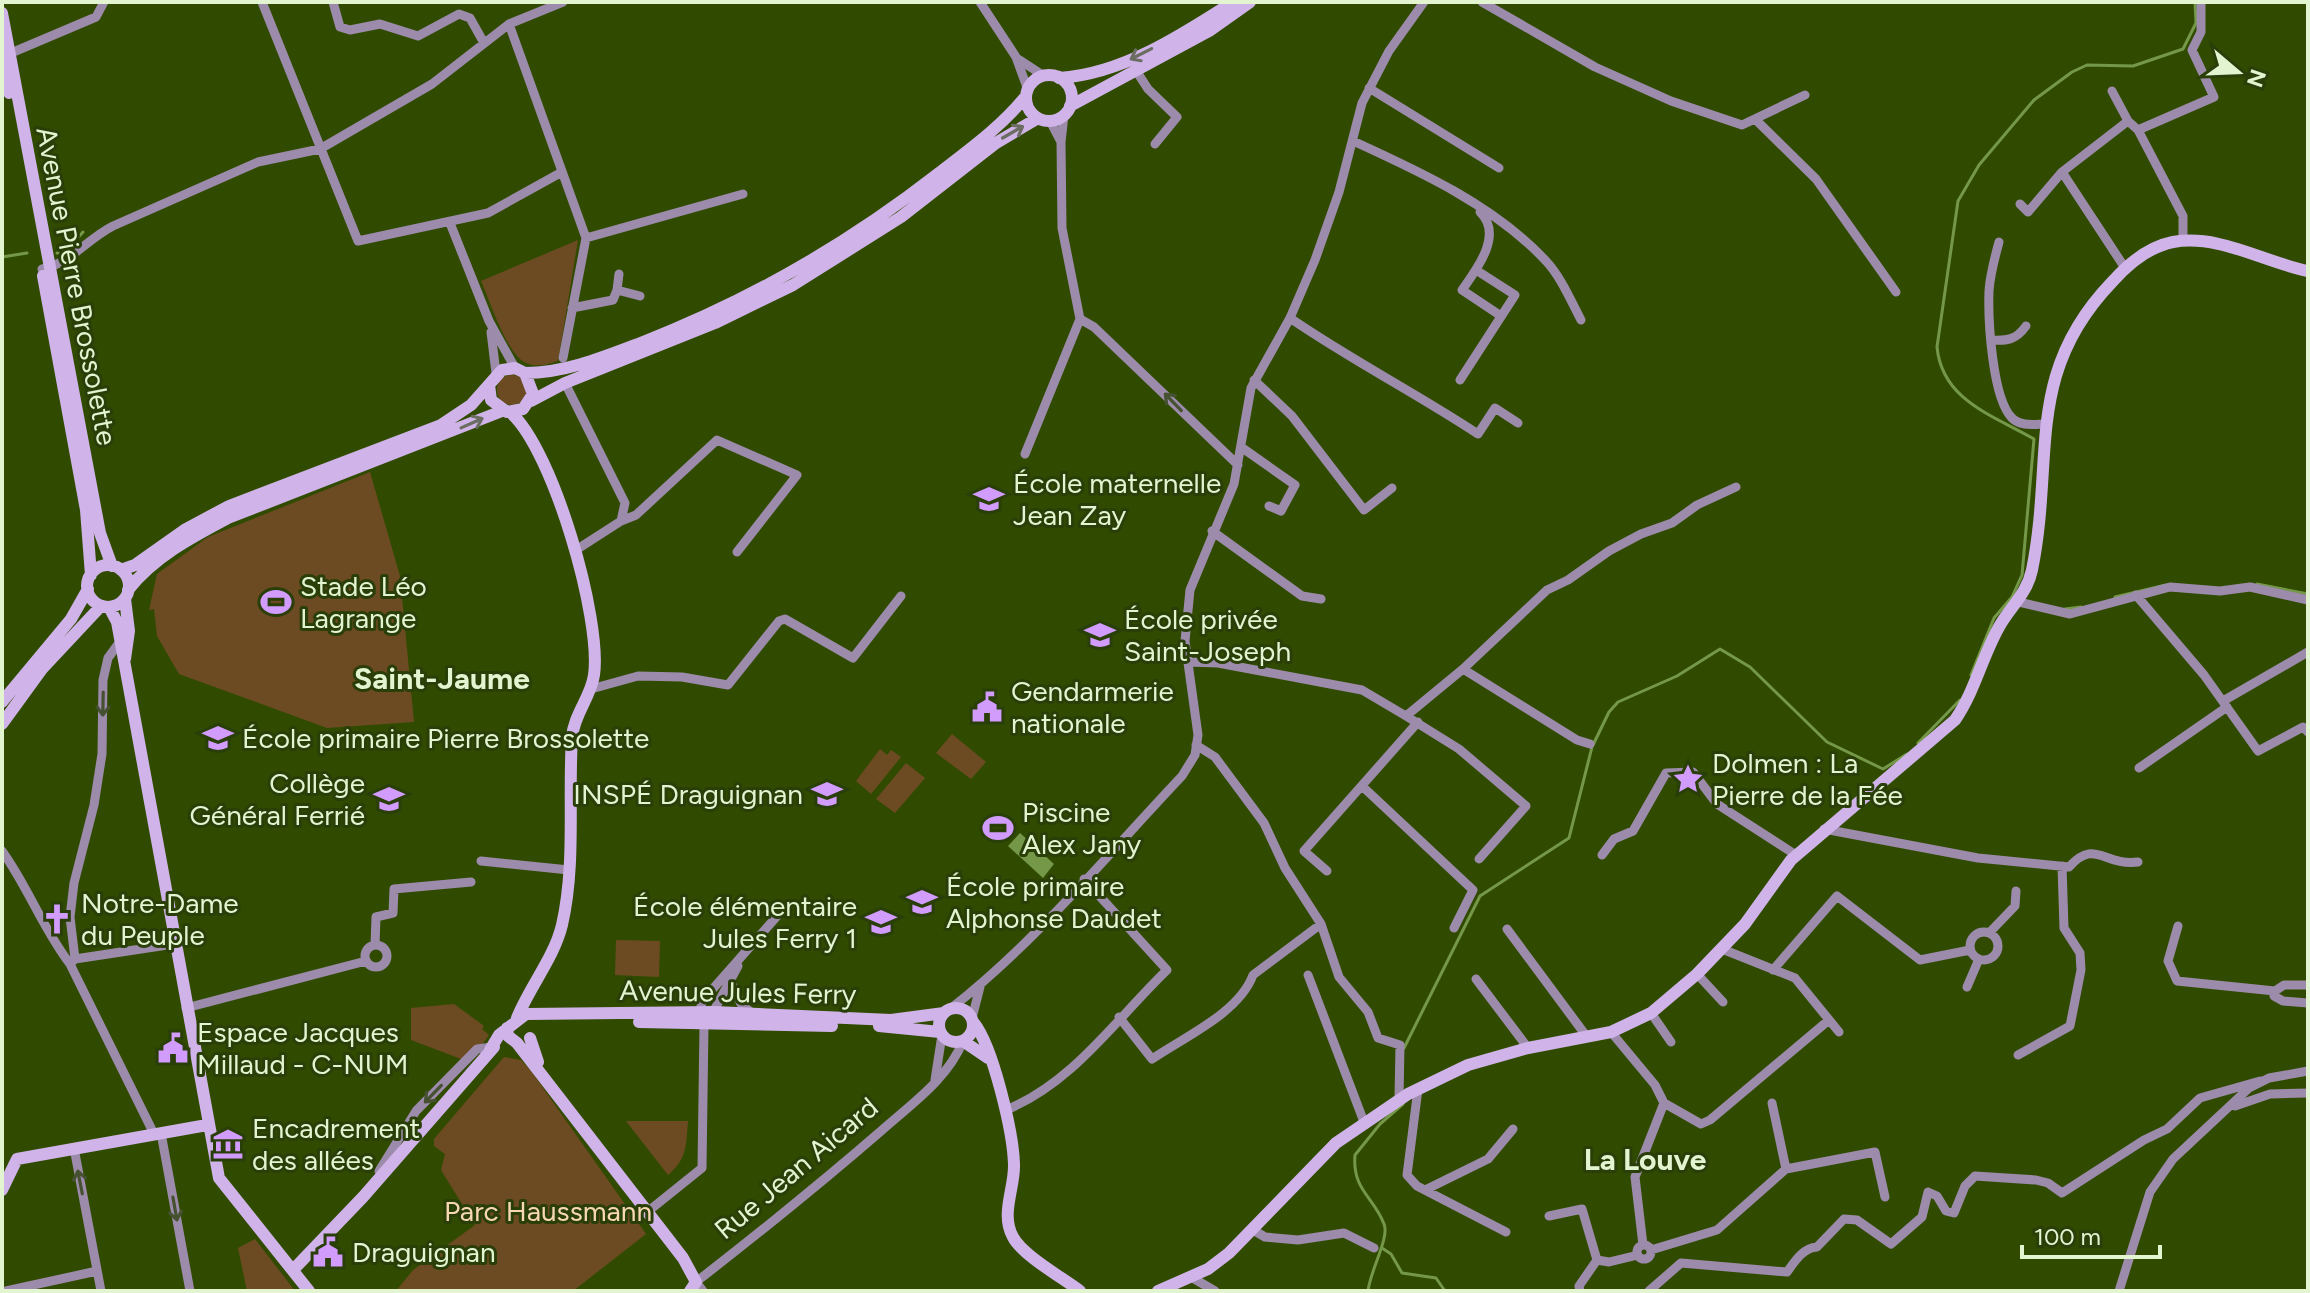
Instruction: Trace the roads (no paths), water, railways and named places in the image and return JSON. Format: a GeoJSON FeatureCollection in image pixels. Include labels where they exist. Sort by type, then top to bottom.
{"type":"FeatureCollection","features":[{"type":"Feature","properties":{"kind":"main road"},"geometry":{"type":"LineString","coordinates":[[2,702],[71,619],[88,589],[91,575],[100,567],[135,565],[186,529],[229,506],[441,425],[471,405],[496,373],[550,371],[610,355],[741,301],[801,268],[902,202],[987,135],[1027,93],[1034,80],[1044,76],[1059,78],[1091,73],[1130,60],[1233,2]]}},
{"type":"Feature","properties":{"kind":"main road"},"geometry":{"type":"LineString","coordinates":[[2,724],[42,669],[105,606],[127,594],[170,552],[228,518],[507,412],[565,383],[715,323],[793,285],[901,217],[996,143],[1067,111],[1250,2]]}},
{"type":"Feature","properties":{"kind":"main road","name":"Avenue Pierre Brossolette"},"geometry":{"type":"LineString","coordinates":[[2,13],[5,57],[100,533],[116,568]]}},
{"type":"Feature","properties":{"kind":"main road"},"geometry":{"type":"LineString","coordinates":[[1059,78],[1071,93],[1067,111]]}},
{"type":"Feature","properties":{"kind":"main road"},"geometry":{"type":"LineString","coordinates":[[1027,93],[1029,109],[1044,120]]}},
{"type":"Feature","properties":{"kind":"main road"},"geometry":{"type":"LineString","coordinates":[[1158,1291],[1211,1267],[1253,1230],[1336,1143],[1406,1095],[1468,1065],[1528,1048],[1611,1032],[1651,1013],[1722,949],[1796,855],[1955,720],[1967,703],[1999,626],[2019,602],[2031,574],[2047,424],[2057,364],[2084,314],[2125,268],[2148,251],[2183,241],[2240,248],[2308,271]]}},
{"type":"Feature","properties":{"kind":"main road","name":"Avenue Pierre Brossolette"},"geometry":{"type":"LineString","coordinates":[[46,268],[86,510],[91,575]]}},
{"type":"Feature","properties":{"kind":"main road"},"geometry":{"type":"LineString","coordinates":[[520,370],[533,386],[530,402],[532,440],[576,550],[596,657],[591,689],[572,734],[569,870],[557,942],[517,1018],[516,1037],[683,1258],[696,1288]]}},
{"type":"Feature","properties":{"kind":"main road"},"geometry":{"type":"LineString","coordinates":[[489,385],[491,400],[507,412],[532,440]]}},
{"type":"Feature","properties":{"kind":"main road"},"geometry":{"type":"LineString","coordinates":[[116,568],[128,579],[129,631],[123,647]]}},
{"type":"Feature","properties":{"kind":"main road"},"geometry":{"type":"LineString","coordinates":[[88,589],[92,599],[116,617],[123,647],[124,670],[219,1178],[309,1291]]}},
{"type":"Feature","properties":{"kind":"main road"},"geometry":{"type":"LineString","coordinates":[[293,1270],[345,1212],[363,1197],[491,1048],[516,1037],[533,1014],[534,985]]}},
{"type":"Feature","properties":{"kind":"main road"},"geometry":{"type":"LineString","coordinates":[[973,1020],[971,1034],[963,1041],[951,1042],[940,1038],[947,1011],[963,1009],[973,1020],[980,1031],[1006,1110],[1015,1167],[1007,1217],[1012,1236],[1080,1291]]}},
{"type":"Feature","properties":{"kind":"main road","name":"Avenue Jules Ferry"},"geometry":{"type":"LineString","coordinates":[[533,1014],[714,1012],[891,1020],[947,1011]]}},
{"type":"Feature","properties":{"kind":"main road"},"geometry":{"type":"LineString","coordinates":[[517,1018],[533,1014]]}},
{"type":"Feature","properties":{"kind":"main road","name":"Avenue Jules Ferry"},"geometry":{"type":"LineString","coordinates":[[533,1014],[565,1019],[704,1025],[885,1027],[925,1031],[940,1038]]}},
{"type":"Feature","properties":{"kind":"main road"},"geometry":{"type":"LineString","coordinates":[[963,1041],[988,1058]]}},
{"type":"Feature","properties":{"kind":"main road"},"geometry":{"type":"LineString","coordinates":[[2,1190],[17,1159],[207,1125]]}},
{"type":"Feature","properties":{"kind":"street"},"geometry":{"type":"LineString","coordinates":[[5,57],[96,17],[104,2]]}},
{"type":"Feature","properties":{"kind":"street"},"geometry":{"type":"LineString","coordinates":[[262,2],[358,241],[488,213],[562,172]]}},
{"type":"Feature","properties":{"kind":"street"},"geometry":{"type":"LineString","coordinates":[[333,2],[340,27],[350,30],[380,24],[418,36],[459,14],[470,18],[484,43]]}},
{"type":"Feature","properties":{"kind":"street"},"geometry":{"type":"LineString","coordinates":[[46,268],[66,260],[90,237],[216,180],[258,162],[320,149],[432,84],[509,24],[563,2]]}},
{"type":"Feature","properties":{"kind":"street"},"geometry":{"type":"LineString","coordinates":[[980,2],[1016,57],[1027,93]]}},
{"type":"Feature","properties":{"kind":"street"},"geometry":{"type":"LineString","coordinates":[[947,1011],[980,987],[1182,776],[1196,745],[1197,717],[1185,626],[1190,590],[1238,465],[1254,380],[1290,318],[1333,211],[1369,88],[1389,51],[1424,2]]}},
{"type":"Feature","properties":{"kind":"street"},"geometry":{"type":"LineString","coordinates":[[1482,2],[1595,67],[1671,101],[1742,125],[1805,95]]}},
{"type":"Feature","properties":{"kind":"street"},"geometry":{"type":"LineString","coordinates":[[2138,130],[2214,97],[2192,50],[2201,32],[2201,2]]}},
{"type":"Feature","properties":{"kind":"street"},"geometry":{"type":"LineString","coordinates":[[509,24],[586,238],[563,358]]}},
{"type":"Feature","properties":{"kind":"street"},"geometry":{"type":"LineString","coordinates":[[1016,57],[1044,76]]}},
{"type":"Feature","properties":{"kind":"street"},"geometry":{"type":"LineString","coordinates":[[1137,72],[1148,89],[1177,117],[1155,144]]}},
{"type":"Feature","properties":{"kind":"street"},"geometry":{"type":"LineString","coordinates":[[1369,88],[1499,168]]}},
{"type":"Feature","properties":{"kind":"street"},"geometry":{"type":"LineString","coordinates":[[2112,91],[2128,121],[2138,130],[2183,216],[2183,241]]}},
{"type":"Feature","properties":{"kind":"street"},"geometry":{"type":"LineString","coordinates":[[1025,454],[1080,319],[1062,228],[1061,142],[1067,111]]}},
{"type":"Feature","properties":{"kind":"street"},"geometry":{"type":"LineString","coordinates":[[1044,120],[1061,142]]}},
{"type":"Feature","properties":{"kind":"street"},"geometry":{"type":"LineString","coordinates":[[1756,120],[1816,179],[1896,292]]}},
{"type":"Feature","properties":{"kind":"street"},"geometry":{"type":"LineString","coordinates":[[2020,204],[2028,212],[2062,172],[2128,121]]}},
{"type":"Feature","properties":{"kind":"street"},"geometry":{"type":"LineString","coordinates":[[1353,141],[1466,199],[1547,262],[1581,320]]}},
{"type":"Feature","properties":{"kind":"street"},"geometry":{"type":"LineString","coordinates":[[2062,172],[2125,268]]}},
{"type":"Feature","properties":{"kind":"street"},"geometry":{"type":"LineString","coordinates":[[586,238],[743,194]]}},
{"type":"Feature","properties":{"kind":"street"},"geometry":{"type":"LineString","coordinates":[[1466,199],[1485,217],[1490,233],[1487,249],[1462,290],[1501,316]]}},
{"type":"Feature","properties":{"kind":"street"},"geometry":{"type":"LineString","coordinates":[[450,223],[489,321],[520,370]]}},
{"type":"Feature","properties":{"kind":"street"},"geometry":{"type":"LineString","coordinates":[[1999,242],[1989,288],[1991,340],[2004,407],[2013,420],[2024,424],[2047,424]]}},
{"type":"Feature","properties":{"kind":"street"},"geometry":{"type":"LineString","coordinates":[[1460,380],[1515,295],[1476,270]]}},
{"type":"Feature","properties":{"kind":"street"},"geometry":{"type":"LineString","coordinates":[[572,308],[613,300],[619,274]]}},
{"type":"Feature","properties":{"kind":"street"},"geometry":{"type":"LineString","coordinates":[[617,290],[640,296]]}},
{"type":"Feature","properties":{"kind":"street"},"geometry":{"type":"LineString","coordinates":[[1290,318],[1340,352],[1404,385],[1478,434],[1495,408],[1518,423]]}},
{"type":"Feature","properties":{"kind":"street"},"geometry":{"type":"LineString","coordinates":[[1080,319],[1094,327],[1238,465]]}},
{"type":"Feature","properties":{"kind":"street"},"geometry":{"type":"LineString","coordinates":[[489,321],[496,373]]}},
{"type":"Feature","properties":{"kind":"street"},"geometry":{"type":"LineString","coordinates":[[1991,340],[2008,341],[2019,336],[2026,326]]}},
{"type":"Feature","properties":{"kind":"street"},"geometry":{"type":"LineString","coordinates":[[1254,380],[1292,416],[1364,510],[1392,488]]}},
{"type":"Feature","properties":{"kind":"street"},"geometry":{"type":"LineString","coordinates":[[565,383],[625,503],[621,521]]}},
{"type":"Feature","properties":{"kind":"street"},"geometry":{"type":"LineString","coordinates":[[576,550],[636,515],[717,440],[797,475],[737,552]]}},
{"type":"Feature","properties":{"kind":"street"},"geometry":{"type":"LineString","coordinates":[[1241,447],[1295,485],[1281,511],[1269,506]]}},
{"type":"Feature","properties":{"kind":"street"},"geometry":{"type":"LineString","coordinates":[[1406,716],[1463,669],[1547,590],[1568,580],[1609,551],[1641,534],[1672,523],[1697,505],[1736,487]]}},
{"type":"Feature","properties":{"kind":"street"},"geometry":{"type":"LineString","coordinates":[[1212,531],[1302,596],[1321,599]]}},
{"type":"Feature","properties":{"kind":"street"},"geometry":{"type":"LineString","coordinates":[[2019,602],[2070,614],[2170,587],[2220,591],[2250,587],[2308,600]]}},
{"type":"Feature","properties":{"kind":"street"},"geometry":{"type":"LineString","coordinates":[[2136,595],[2225,704],[2258,751],[2303,727],[2308,732]]}},
{"type":"Feature","properties":{"kind":"street"},"geometry":{"type":"LineString","coordinates":[[591,689],[638,676],[682,677],[728,685],[779,621],[785,619],[853,658],[901,596]]}},
{"type":"Feature","properties":{"kind":"street"},"geometry":{"type":"LineString","coordinates":[[72,962],[70,917],[74,883],[102,754],[103,680],[108,658],[123,647]]}},
{"type":"Feature","properties":{"kind":"street"},"geometry":{"type":"LineString","coordinates":[[2139,768],[2225,704],[2308,652]]}},
{"type":"Feature","properties":{"kind":"street"},"geometry":{"type":"LineString","coordinates":[[1188,662],[1218,663],[1362,690],[1459,749],[1526,806],[1479,859]]}},
{"type":"Feature","properties":{"kind":"street"},"geometry":{"type":"LineString","coordinates":[[1463,669],[1577,740],[1590,744]]}},
{"type":"Feature","properties":{"kind":"street"},"geometry":{"type":"LineString","coordinates":[[1327,871],[1304,851],[1418,722]]}},
{"type":"Feature","properties":{"kind":"street"},"geometry":{"type":"LineString","coordinates":[[1196,745],[1207,749],[1245,793],[1285,868],[1321,924],[1339,977],[1368,1012],[1378,1038],[1400,1045],[1406,1095],[1406,1169],[1411,1181],[1506,1232]]}},
{"type":"Feature","properties":{"kind":"street"},"geometry":{"type":"LineString","coordinates":[[1602,855],[1614,839],[1633,831],[1666,773],[1678,771],[1693,772],[1717,804],[1796,855]]}},
{"type":"Feature","properties":{"kind":"street"},"geometry":{"type":"LineString","coordinates":[[1362,786],[1473,890],[1454,928]]}},
{"type":"Feature","properties":{"kind":"street"},"geometry":{"type":"LineString","coordinates":[[1824,829],[1978,858],[2069,867],[2083,853],[2091,851],[2118,864],[2138,862]]}},
{"type":"Feature","properties":{"kind":"street"},"geometry":{"type":"LineString","coordinates":[[2,851],[33,896],[56,946],[72,962],[158,1133],[190,1291]]}},
{"type":"Feature","properties":{"kind":"street"},"geometry":{"type":"LineString","coordinates":[[481,861],[569,870]]}},
{"type":"Feature","properties":{"kind":"street"},"geometry":{"type":"LineString","coordinates":[[2018,1055],[2070,1026],[2076,1004],[2080,953],[2064,928],[2062,866]]}},
{"type":"Feature","properties":{"kind":"street"},"geometry":{"type":"LineString","coordinates":[[1006,1110],[1061,1080],[1167,970],[1084,879]]}},
{"type":"Feature","properties":{"kind":"street"},"geometry":{"type":"LineString","coordinates":[[375,945],[376,917],[393,913],[394,889],[471,882]]}},
{"type":"Feature","properties":{"kind":"street"},"geometry":{"type":"LineString","coordinates":[[1990,932],[2015,906],[2016,891]]}},
{"type":"Feature","properties":{"kind":"street"},"geometry":{"type":"LineString","coordinates":[[1773,970],[1837,896],[1920,960],[1970,950]]}},
{"type":"Feature","properties":{"kind":"street"},"geometry":{"type":"LineString","coordinates":[[646,1213],[702,1168],[704,1025],[696,1013],[710,992],[740,962],[778,915]]}},
{"type":"Feature","properties":{"kind":"street"},"geometry":{"type":"LineString","coordinates":[[1119,1017],[1152,1059],[1215,1017],[1249,987],[1253,975],[1321,924]]}},
{"type":"Feature","properties":{"kind":"street"},"geometry":{"type":"LineString","coordinates":[[2178,926],[2168,961],[2177,981],[2275,991],[2284,985],[2308,985]]}},
{"type":"Feature","properties":{"kind":"street"},"geometry":{"type":"LineString","coordinates":[[1507,929],[1587,1037]]}},
{"type":"Feature","properties":{"kind":"street"},"geometry":{"type":"LineString","coordinates":[[1990,932],[1997,937],[1998,951],[1992,958],[1979,959],[1970,950],[1976,933],[1990,932]]}},
{"type":"Feature","properties":{"kind":"street"},"geometry":{"type":"LineString","coordinates":[[72,962],[174,944]]}},
{"type":"Feature","properties":{"kind":"street"},"geometry":{"type":"LineString","coordinates":[[186,1008],[366,961],[378,967],[386,960],[384,950],[375,945]]}},
{"type":"Feature","properties":{"kind":"street"},"geometry":{"type":"LineString","coordinates":[[366,961],[366,951],[375,945]]}},
{"type":"Feature","properties":{"kind":"street"},"geometry":{"type":"LineString","coordinates":[[1722,949],[1795,978],[1839,1032]]}},
{"type":"Feature","properties":{"kind":"street"},"geometry":{"type":"LineString","coordinates":[[1967,987],[1979,959]]}},
{"type":"Feature","properties":{"kind":"street"},"geometry":{"type":"LineString","coordinates":[[704,1025],[740,962]]}},
{"type":"Feature","properties":{"kind":"street"},"geometry":{"type":"LineString","coordinates":[[1697,974],[1723,1002]]}},
{"type":"Feature","properties":{"kind":"street"},"geometry":{"type":"LineString","coordinates":[[1308,975],[1364,1122]]}},
{"type":"Feature","properties":{"kind":"street"},"geometry":{"type":"LineString","coordinates":[[1476,979],[1528,1048]]}},
{"type":"Feature","properties":{"kind":"street"},"geometry":{"type":"LineString","coordinates":[[731,982],[741,1004],[753,1014]]}},
{"type":"Feature","properties":{"kind":"street"},"geometry":{"type":"LineString","coordinates":[[973,1020],[980,987]]}},
{"type":"Feature","properties":{"kind":"street"},"geometry":{"type":"LineString","coordinates":[[2275,991],[2274,996],[2283,1001],[2308,1003]]}},
{"type":"Feature","properties":{"kind":"street"},"geometry":{"type":"LineString","coordinates":[[1651,1013],[1671,1042]]}},
{"type":"Feature","properties":{"kind":"street"},"geometry":{"type":"LineString","coordinates":[[1611,1032],[1655,1085],[1664,1103],[1701,1124],[1710,1120],[1829,1020]]}},
{"type":"Feature","properties":{"kind":"street"},"geometry":{"type":"LineString","coordinates":[[934,1083],[940,1038]]}},
{"type":"Feature","properties":{"kind":"street","name":"Rue Jean Aicard"},"geometry":{"type":"LineString","coordinates":[[696,1288],[934,1083],[963,1041]]}},
{"type":"Feature","properties":{"kind":"street"},"geometry":{"type":"LineString","coordinates":[[1649,1291],[1681,1263],[1787,1272],[1801,1255],[1817,1247],[1844,1219],[1857,1220],[1891,1244],[1922,1217],[1928,1192],[1937,1196],[1946,1211],[1954,1213],[1965,1186],[1975,1176],[2036,1180],[2048,1183],[2062,1193],[2144,1140],[2167,1129],[2200,1098],[2308,1071]]}},
{"type":"Feature","properties":{"kind":"street"},"geometry":{"type":"LineString","coordinates":[[2119,1291],[2150,1192],[2186,1144],[2260,1081]]}},
{"type":"Feature","properties":{"kind":"street"},"geometry":{"type":"LineString","coordinates":[[2225,1112],[2247,1100],[2270,1094],[2308,1093]]}},
{"type":"Feature","properties":{"kind":"street"},"geometry":{"type":"LineString","coordinates":[[1647,1248],[1635,1177],[1664,1103]]}},
{"type":"Feature","properties":{"kind":"street"},"geometry":{"type":"LineString","coordinates":[[1772,1103],[1786,1169]]}},
{"type":"Feature","properties":{"kind":"street"},"geometry":{"type":"LineString","coordinates":[[1425,1190],[1488,1159],[1513,1129]]}},
{"type":"Feature","properties":{"kind":"street"},"geometry":{"type":"LineString","coordinates":[[74,1148],[101,1291]]}},
{"type":"Feature","properties":{"kind":"street"},"geometry":{"type":"LineString","coordinates":[[1597,1260],[1609,1262],[1638,1255],[1638,1249],[1717,1230],[1786,1169],[1875,1152],[1885,1197]]}},
{"type":"Feature","properties":{"kind":"street"},"geometry":{"type":"LineString","coordinates":[[1549,1216],[1582,1209],[1597,1260]]}},
{"type":"Feature","properties":{"kind":"street"},"geometry":{"type":"LineString","coordinates":[[1253,1230],[1265,1237],[1298,1240],[1344,1233],[1374,1248]]}},
{"type":"Feature","properties":{"kind":"street"},"geometry":{"type":"LineString","coordinates":[[1580,1291],[1579,1286],[1597,1260]]}},
{"type":"Feature","properties":{"kind":"street"},"geometry":{"type":"LineString","coordinates":[[6,1291],[97,1271]]}},
{"type":"Feature","properties":{"kind":"street"},"geometry":{"type":"LineString","coordinates":[[1191,1277],[1215,1291]]}},
{"type":"Feature","properties":{"kind":"waterway"},"geometry":{"type":"LineString","coordinates":[[1971,675],[1994,618],[2012,597],[2022,575],[2034,439],[1972,404],[1948,380],[1941,365],[1937,347],[1958,201],[1979,165],[2034,100],[2072,72],[2087,65],[2133,66],[2183,49],[2196,23],[2195,2]]}},
{"type":"Feature","properties":{"kind":"waterway"},"geometry":{"type":"LineString","coordinates":[[57,253],[64,253],[83,232]]}},
{"type":"Feature","properties":{"kind":"waterway"},"geometry":{"type":"LineString","coordinates":[[2,257],[27,253]]}},
{"type":"Feature","properties":{"kind":"waterway"},"geometry":{"type":"LineString","coordinates":[[2257,584],[2308,594]]}},
{"type":"Feature","properties":{"kind":"waterway"},"geometry":{"type":"LineString","coordinates":[[2115,597],[2166,585]]}},
{"type":"Feature","properties":{"kind":"waterway"},"geometry":{"type":"LineString","coordinates":[[2065,609],[2081,607]]}},
{"type":"Feature","properties":{"kind":"waterway"},"geometry":{"type":"LineString","coordinates":[[1404,1048],[1480,896],[1569,838],[1592,747],[1609,712],[1618,702],[1677,676],[1720,649],[1750,667],[1827,742],[1883,769],[1907,754]]}},
{"type":"Feature","properties":{"kind":"waterway"},"geometry":{"type":"LineString","coordinates":[[1918,743],[1960,700]]}},
{"type":"Feature","properties":{"kind":"waterway"},"geometry":{"type":"LineString","coordinates":[[1368,1291],[1385,1230],[1380,1215],[1360,1185],[1355,1155],[1380,1124],[1403,1104]]}},
{"type":"Feature","properties":{"kind":"waterway"},"geometry":{"type":"LineString","coordinates":[[1382,1248],[1391,1254],[1402,1273],[1436,1278],[1445,1291]]}},
{"type":"Feature","properties":{"kind":"place","name":"École maternelle Jean Zay"},"geometry":{"type":"Point","coordinates":[989,499]}},
{"type":"Feature","properties":{"kind":"place","name":"Stade Léo Lagrange"},"geometry":{"type":"Point","coordinates":[276,602]}},
{"type":"Feature","properties":{"kind":"place","name":"École privée Saint-Joseph"},"geometry":{"type":"Point","coordinates":[1100,635]}},
{"type":"Feature","properties":{"kind":"place","name":"Gendarmerie nationale"},"geometry":{"type":"Point","coordinates":[987,707]}},
{"type":"Feature","properties":{"kind":"place","name":"École primaire Pierre Brossolette"},"geometry":{"type":"Point","coordinates":[218,738]}},
{"type":"Feature","properties":{"kind":"place","name":"Dolmen : La Pierre de la Fée"},"geometry":{"type":"Point","coordinates":[1688,779]}},
{"type":"Feature","properties":{"kind":"place","name":"INSPÉ Draguignan"},"geometry":{"type":"Point","coordinates":[827,794]}},
{"type":"Feature","properties":{"kind":"place","name":"Collège Général Ferrié"},"geometry":{"type":"Point","coordinates":[389,799]}},
{"type":"Feature","properties":{"kind":"place","name":"Piscine Alex Jany"},"geometry":{"type":"Point","coordinates":[998,828]}},
{"type":"Feature","properties":{"kind":"place","name":"École primaire Alphonse Daudet"},"geometry":{"type":"Point","coordinates":[922,902]}},
{"type":"Feature","properties":{"kind":"place","name":"Notre-Dame du Peuple"},"geometry":{"type":"Point","coordinates":[57,919]}},
{"type":"Feature","properties":{"kind":"place","name":"École élémentaire Jules Ferry 1"},"geometry":{"type":"Point","coordinates":[881,922]}},
{"type":"Feature","properties":{"kind":"place","name":"Espace Jacques Millaud - C-NUM"},"geometry":{"type":"Point","coordinates":[173,1048]}},
{"type":"Feature","properties":{"kind":"place","name":"Encadrement des allées"},"geometry":{"type":"Point","coordinates":[228,1144]}},
{"type":"Feature","properties":{"kind":"place","name":"Draguignan"},"geometry":{"type":"Point","coordinates":[328,1252]}},
{"type":"Feature","properties":{"kind":"district","name":"Saint-Jaume"},"geometry":{"type":"Point","coordinates":[442,678]}},
{"type":"Feature","properties":{"kind":"district","name":"La Louve"},"geometry":{"type":"Point","coordinates":[1645,1159]}},
{"type":"Feature","properties":{"kind":"park label","name":"Parc Haussmann"},"geometry":{"type":"Point","coordinates":[548,1211]}}]}
